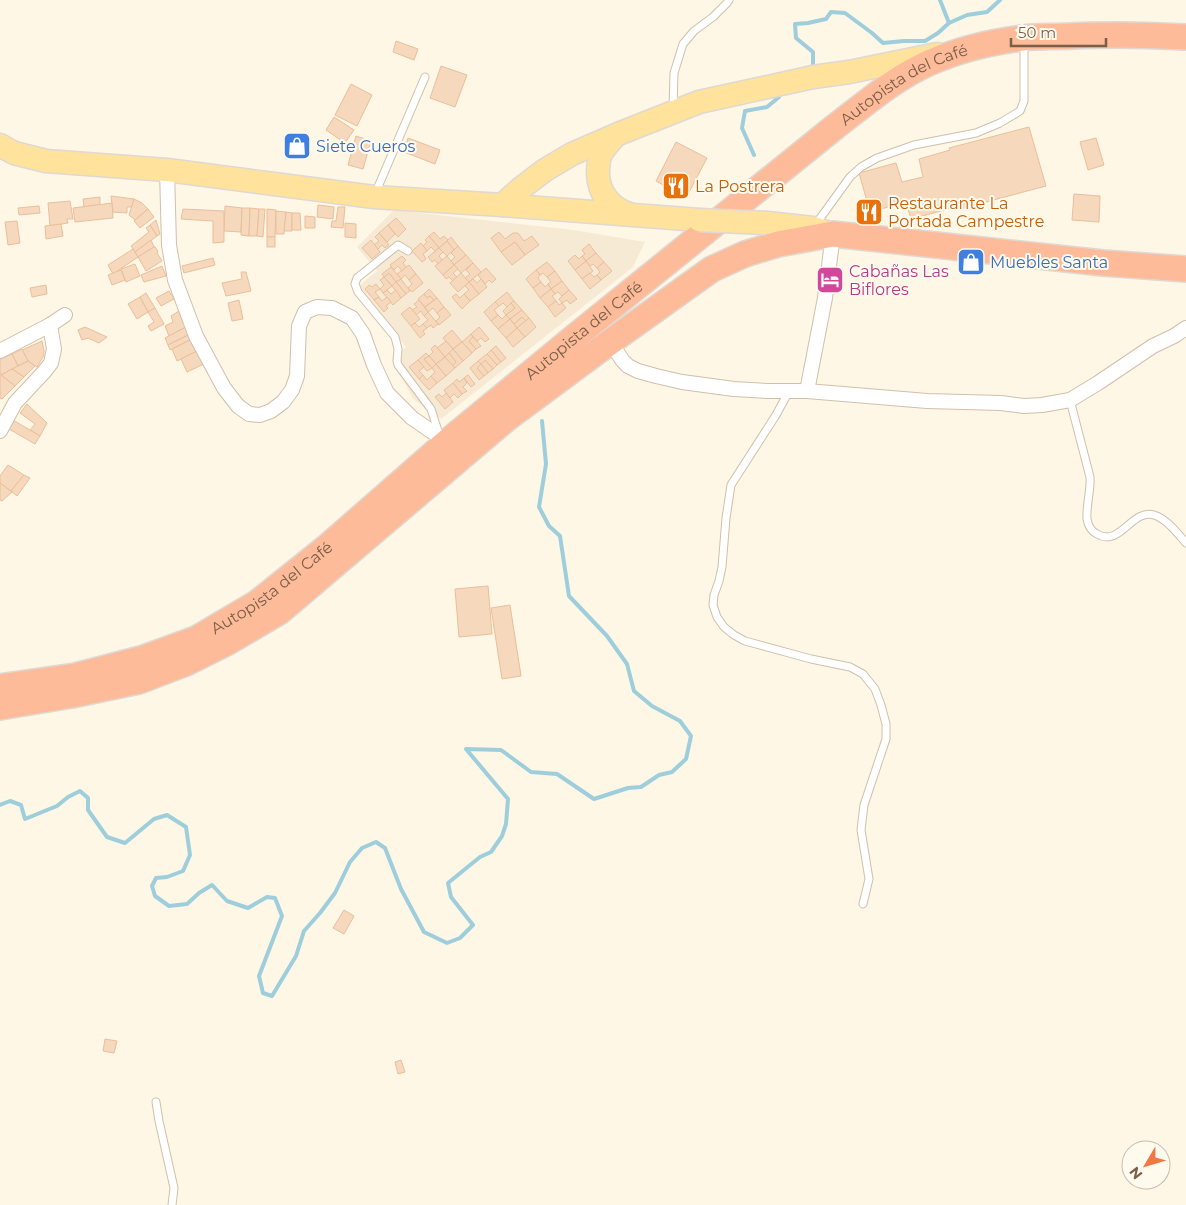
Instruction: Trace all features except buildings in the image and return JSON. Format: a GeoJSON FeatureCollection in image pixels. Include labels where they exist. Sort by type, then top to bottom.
{"type":"FeatureCollection","features":[{"type":"Feature","properties":{"kind":"highway","name":"Autopista del Café"},"geometry":{"type":"LineString","coordinates":[[0,688],[75,676],[144,658],[196,639],[257,603],[327,547],[443,439],[873,97],[929,63],[972,47],[1024,38],[1099,35],[1186,37]]}},
{"type":"Feature","properties":{"kind":"highway","name":"Autopista del Café"},"geometry":{"type":"LineString","coordinates":[[0,707],[139,681],[186,663],[228,642],[279,612],[506,419],[712,269],[745,254],[823,231],[1103,263],[1186,269]]}},
{"type":"Feature","properties":{"kind":"main road"},"geometry":{"type":"LineString","coordinates":[[502,205],[545,170],[572,154],[673,111],[699,102],[804,79],[972,47]]}},
{"type":"Feature","properties":{"kind":"main road"},"geometry":{"type":"LineString","coordinates":[[618,134],[602,152],[598,160],[598,180],[606,199],[621,211],[629,214]]}},
{"type":"Feature","properties":{"kind":"main road"},"geometry":{"type":"LineString","coordinates":[[0,145],[14,153],[46,161],[167,170],[374,197],[698,220],[767,223],[823,231]]}},
{"type":"Feature","properties":{"kind":"street"},"geometry":{"type":"LineString","coordinates":[[167,170],[169,246],[176,280],[196,336],[224,388],[238,406],[249,414],[260,415],[271,411],[283,402],[292,390],[298,376],[298,326],[305,312],[317,306],[332,308],[352,318],[363,334],[374,365],[387,392],[412,418],[443,439]]}},
{"type":"Feature","properties":{"kind":"street"},"geometry":{"type":"LineString","coordinates":[[807,391],[825,298],[823,231]]}},
{"type":"Feature","properties":{"kind":"street"},"geometry":{"type":"LineString","coordinates":[[0,351],[65,316]]}},
{"type":"Feature","properties":{"kind":"street"},"geometry":{"type":"LineString","coordinates":[[0,431],[15,404],[51,363],[54,349],[50,325]]}},
{"type":"Feature","properties":{"kind":"street"},"geometry":{"type":"LineString","coordinates":[[610,342],[622,361],[628,366],[638,371],[682,382],[725,388],[807,391],[927,401],[1000,403],[1024,406],[1070,400],[1153,346],[1186,328]]}},
{"type":"Feature","properties":{"kind":"lane"},"geometry":{"type":"LineString","coordinates":[[673,111],[674,73],[683,44],[694,31],[713,17],[729,0]]}},
{"type":"Feature","properties":{"kind":"lane"},"geometry":{"type":"LineString","coordinates":[[823,231],[850,176],[861,167],[876,158],[914,145],[976,133],[1000,123],[1020,111],[1024,101],[1024,38]]}},
{"type":"Feature","properties":{"kind":"lane"},"geometry":{"type":"LineString","coordinates":[[374,197],[425,77]]}},
{"type":"Feature","properties":{"kind":"lane"},"geometry":{"type":"LineString","coordinates":[[408,251],[398,245],[357,278],[355,284],[358,292],[395,337],[398,350],[398,365],[431,409],[443,439]]}},
{"type":"Feature","properties":{"kind":"lane"},"geometry":{"type":"LineString","coordinates":[[790,390],[731,485],[722,567],[713,605],[717,617],[724,627],[745,642],[850,667],[863,674],[874,688],[886,724],[886,739],[864,805],[861,830],[869,879],[863,904]]}},
{"type":"Feature","properties":{"kind":"lane"},"geometry":{"type":"LineString","coordinates":[[1070,400],[1090,477],[1091,486],[1087,516],[1091,530],[1105,538],[1114,536],[1134,520],[1145,515],[1154,515],[1164,520],[1186,543]]}},
{"type":"Feature","properties":{"kind":"lane"},"geometry":{"type":"LineString","coordinates":[[156,1102],[174,1188],[172,1205]]}},
{"type":"Feature","properties":{"kind":"shaded area"},"geometry":{"type":"Polygon","coordinates":[[[394,210],[574,230],[645,242],[633,267],[441,419],[413,399],[392,358],[406,347],[359,286],[377,271],[357,247],[394,210]]]}},
{"type":"Feature","properties":{"kind":"waterway"},"geometry":{"type":"LineString","coordinates":[[940,0],[949,23]]}},
{"type":"Feature","properties":{"kind":"waterway"},"geometry":{"type":"LineString","coordinates":[[813,65],[813,52],[796,38],[795,24],[826,19],[831,12],[845,13],[883,43],[925,41],[949,23],[967,15],[987,12],[1000,0]]}},
{"type":"Feature","properties":{"kind":"waterway"},"geometry":{"type":"LineString","coordinates":[[754,155],[742,128],[745,111],[767,107],[779,97]]}},
{"type":"Feature","properties":{"kind":"waterway"},"geometry":{"type":"LineString","coordinates":[[0,805],[10,801],[21,805],[25,819],[57,806],[68,797],[80,791],[88,798],[88,810],[107,837],[125,843],[154,819],[167,815],[186,827],[190,855],[183,871],[167,877],[156,878],[152,886],[155,896],[169,906],[187,904],[212,885],[227,901],[248,908],[267,897],[275,898],[282,916],[259,976],[263,993],[272,996],[296,956],[304,931],[335,893],[350,862],[362,848],[376,842],[385,848],[401,889],[424,932],[447,943],[460,938],[473,925],[451,897],[448,883],[480,857],[491,852],[502,836],[506,824],[508,799],[466,749],[501,750],[531,772],[557,774],[594,799],[628,788],[641,787],[659,775],[672,772],[686,759],[691,736],[680,721],[652,706],[634,691],[627,664],[607,636],[569,596],[560,536],[549,526],[539,507],[546,464],[542,421]]}},
{"type":"Feature","properties":{"kind":"place","name":"Siete Cueros"},"geometry":{"type":"Point","coordinates":[297,146]}},
{"type":"Feature","properties":{"kind":"place","name":"La Postrera"},"geometry":{"type":"Point","coordinates":[676,186]}},
{"type":"Feature","properties":{"kind":"place","name":"Restaurante La Portada Campestre"},"geometry":{"type":"Point","coordinates":[869,212]}},
{"type":"Feature","properties":{"kind":"place","name":"Muebles Santa"},"geometry":{"type":"Point","coordinates":[971,262]}},
{"type":"Feature","properties":{"kind":"place","name":"Cabañas Las Biflores"},"geometry":{"type":"Point","coordinates":[830,280]}}]}
